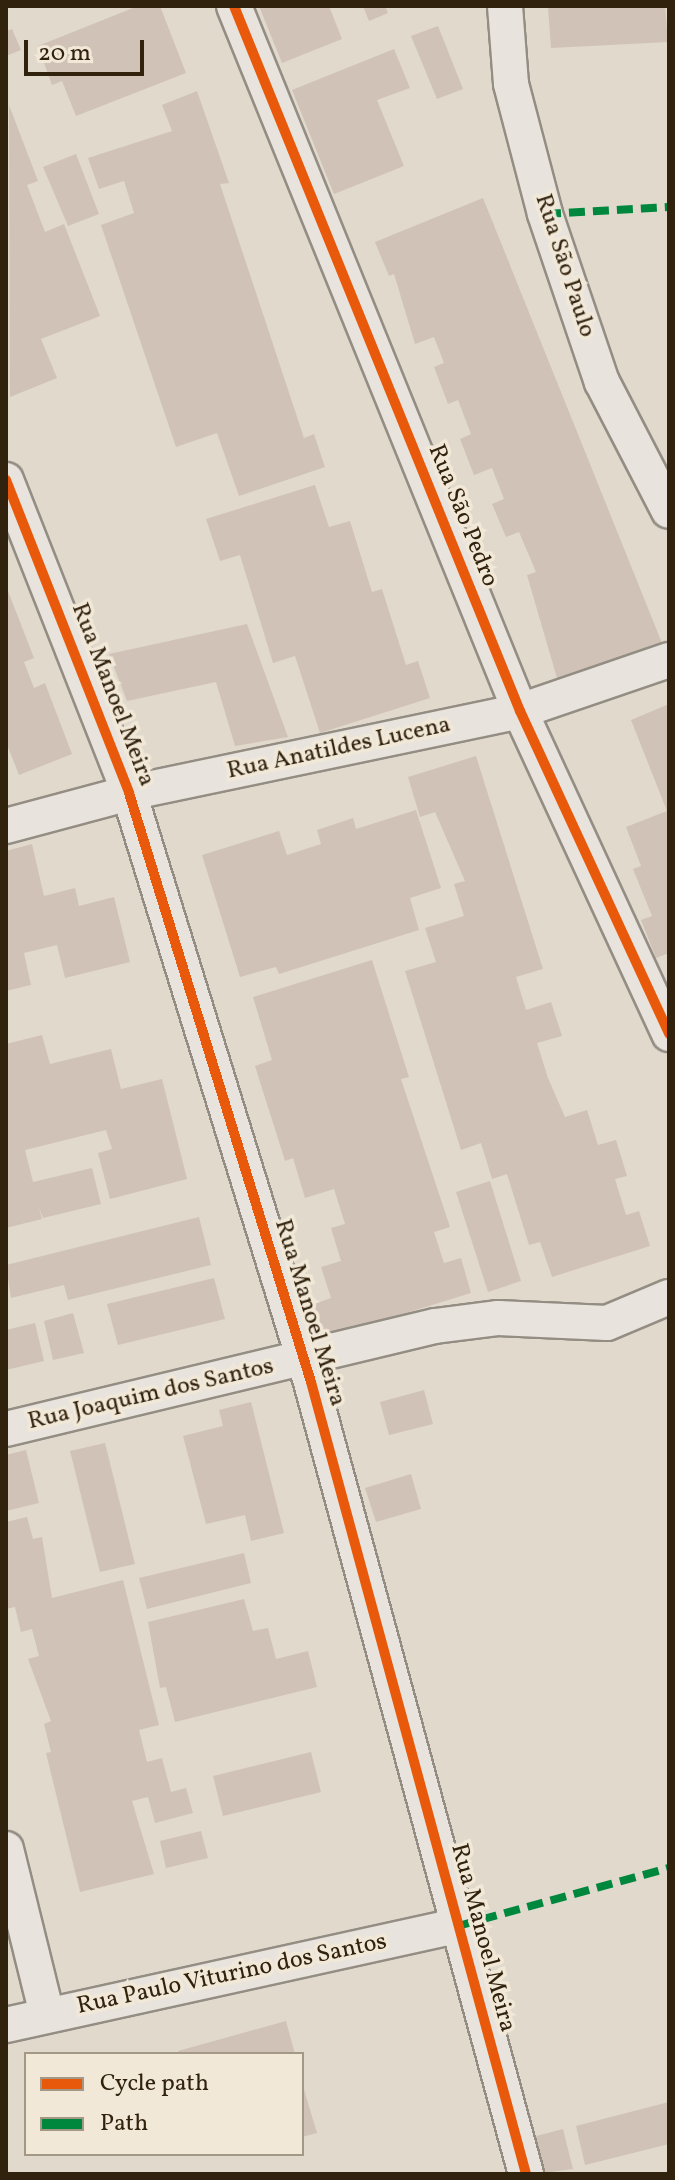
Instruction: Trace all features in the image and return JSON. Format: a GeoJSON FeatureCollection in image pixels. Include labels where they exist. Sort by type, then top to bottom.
{"type":"FeatureCollection","features":[{"type":"Feature","properties":{"kind":"street","name":"Rua São Pedro"},"geometry":{"type":"LineString","coordinates":[[234,6],[520,711],[669,1034]]}},
{"type":"Feature","properties":{"kind":"street","name":"Rua São Paulo"},"geometry":{"type":"LineString","coordinates":[[505,6],[511,84],[545,214],[602,382],[669,511]]}},
{"type":"Feature","properties":{"kind":"street","name":"Rua Manoel Meira"},"geometry":{"type":"LineString","coordinates":[[6,480],[129,793],[300,1360],[526,2174]]}},
{"type":"Feature","properties":{"kind":"street","name":"Rua Anatildes Lucena"},"geometry":{"type":"LineString","coordinates":[[6,826],[129,793],[520,711],[669,660]]}},
{"type":"Feature","properties":{"kind":"street","name":"Rua Joaquim dos Santos"},"geometry":{"type":"LineString","coordinates":[[6,1429],[435,1326],[498,1318],[607,1323],[669,1297]]}},
{"type":"Feature","properties":{"kind":"street"},"geometry":{"type":"LineString","coordinates":[[6,1849],[47,2015]]}},
{"type":"Feature","properties":{"kind":"street","name":"Rua Paulo Viturino dos Santos"},"geometry":{"type":"LineString","coordinates":[[6,2025],[458,1926]]}},
{"type":"Feature","properties":{"kind":"building"},"geometry":{"type":"Polygon","coordinates":[[[138,6],[160,6],[186,73],[76,116],[62,81],[52,85],[38,46],[138,6]]]}},
{"type":"Feature","properties":{"kind":"building"},"geometry":{"type":"Polygon","coordinates":[[[259,6],[329,6],[342,39],[282,63],[259,6]]]}},
{"type":"Feature","properties":{"kind":"building"},"geometry":{"type":"Polygon","coordinates":[[[363,6],[385,6],[388,13],[369,21],[363,6]]]}},
{"type":"Feature","properties":{"kind":"building"},"geometry":{"type":"Polygon","coordinates":[[[665,6],[668,42],[551,48],[548,7],[665,6]]]}},
{"type":"Feature","properties":{"kind":"building"},"geometry":{"type":"Polygon","coordinates":[[[438,26],[463,89],[437,99],[411,36],[438,26]]]}},
{"type":"Feature","properties":{"kind":"building"},"geometry":{"type":"Polygon","coordinates":[[[12,29],[21,50],[6,56],[6,31],[12,29]]]}},
{"type":"Feature","properties":{"kind":"building"},"geometry":{"type":"Polygon","coordinates":[[[394,49],[410,88],[377,100],[404,166],[334,194],[292,90],[394,49]]]}},
{"type":"Feature","properties":{"kind":"building"},"geometry":{"type":"Polygon","coordinates":[[[197,91],[229,183],[220,184],[304,438],[314,434],[325,467],[239,496],[217,433],[176,447],[101,225],[134,213],[124,181],[99,189],[88,158],[172,131],[162,105],[197,91]]]}},
{"type":"Feature","properties":{"kind":"building"},"geometry":{"type":"Polygon","coordinates":[[[9,105],[38,181],[27,185],[45,232],[64,224],[100,316],[41,339],[57,378],[10,397],[9,105]]]}},
{"type":"Feature","properties":{"kind":"building"},"geometry":{"type":"Polygon","coordinates":[[[76,154],[99,214],[68,226],[43,167],[76,154]]]}},
{"type":"Feature","properties":{"kind":"building"},"geometry":{"type":"Polygon","coordinates":[[[483,198],[662,643],[559,685],[527,575],[536,572],[519,532],[506,537],[492,504],[504,499],[492,468],[474,475],[460,439],[471,434],[458,400],[448,404],[434,367],[444,363],[434,337],[415,344],[394,274],[389,276],[375,242],[483,198]]]}},
{"type":"Feature","properties":{"kind":"building"},"geometry":{"type":"Polygon","coordinates":[[[315,485],[329,527],[350,521],[372,592],[382,589],[406,665],[418,661],[430,698],[320,733],[295,656],[273,663],[240,555],[220,561],[206,519],[315,485]]]}},
{"type":"Feature","properties":{"kind":"building"},"geometry":{"type":"Polygon","coordinates":[[[6,586],[34,658],[24,662],[34,688],[45,683],[72,754],[19,775],[6,742],[6,586]]]}},
{"type":"Feature","properties":{"kind":"building"},"geometry":{"type":"Polygon","coordinates":[[[247,624],[288,737],[235,746],[216,682],[127,701],[109,654],[247,624]]]}},
{"type":"Feature","properties":{"kind":"building"},"geometry":{"type":"Polygon","coordinates":[[[669,704],[669,953],[656,958],[641,920],[652,916],[633,869],[641,866],[626,827],[667,811],[631,720],[669,704]]]}},
{"type":"Feature","properties":{"kind":"building"},"geometry":{"type":"Polygon","coordinates":[[[476,756],[543,969],[516,977],[526,1010],[551,1002],[562,1036],[537,1043],[548,1078],[565,1117],[587,1110],[598,1145],[616,1140],[627,1176],[615,1179],[626,1215],[639,1211],[650,1246],[552,1277],[540,1242],[529,1245],[507,1174],[492,1179],[481,1143],[461,1150],[405,971],[436,962],[425,928],[464,916],[454,884],[465,881],[435,812],[420,817],[408,777],[476,756]]]}},
{"type":"Feature","properties":{"kind":"building"},"geometry":{"type":"Polygon","coordinates":[[[416,810],[441,888],[410,898],[419,930],[279,974],[276,967],[240,977],[202,855],[279,831],[287,855],[321,844],[317,830],[353,818],[356,829],[416,810]]]}},
{"type":"Feature","properties":{"kind":"building"},"geometry":{"type":"Polygon","coordinates":[[[32,844],[44,896],[75,888],[79,906],[114,897],[130,962],[65,978],[57,945],[24,953],[31,985],[6,991],[6,851],[32,844]]]}},
{"type":"Feature","properties":{"kind":"building"},"geometry":{"type":"Polygon","coordinates":[[[372,960],[409,1077],[401,1079],[450,1227],[434,1232],[444,1263],[461,1258],[471,1293],[325,1338],[314,1304],[331,1298],[321,1267],[341,1261],[331,1228],[345,1224],[334,1189],[305,1198],[293,1158],[285,1161],[255,1066],[272,1060],[253,997],[372,960]]]}},
{"type":"Feature","properties":{"kind":"building"},"geometry":{"type":"Polygon","coordinates":[[[42,1035],[50,1064],[111,1049],[121,1089],[162,1079],[187,1179],[110,1199],[98,1153],[112,1149],[106,1130],[25,1150],[33,1182],[92,1168],[101,1204],[43,1218],[39,1207],[42,1219],[6,1228],[6,1044],[42,1035]]]}},
{"type":"Feature","properties":{"kind":"building"},"geometry":{"type":"Polygon","coordinates":[[[490,1181],[521,1281],[488,1292],[456,1192],[490,1181]]]}},
{"type":"Feature","properties":{"kind":"building"},"geometry":{"type":"Polygon","coordinates":[[[199,1217],[211,1265],[68,1300],[64,1285],[11,1298],[6,1265],[199,1217]]]}},
{"type":"Feature","properties":{"kind":"building"},"geometry":{"type":"Polygon","coordinates":[[[214,1278],[225,1319],[118,1345],[107,1304],[214,1278]]]}},
{"type":"Feature","properties":{"kind":"building"},"geometry":{"type":"Polygon","coordinates":[[[73,1313],[84,1353],[53,1360],[44,1321],[73,1313]]]}},
{"type":"Feature","properties":{"kind":"building"},"geometry":{"type":"Polygon","coordinates":[[[35,1323],[44,1361],[6,1370],[6,1330],[35,1323]]]}},
{"type":"Feature","properties":{"kind":"building"},"geometry":{"type":"Polygon","coordinates":[[[424,1390],[433,1424],[389,1435],[380,1402],[424,1390]]]}},
{"type":"Feature","properties":{"kind":"building"},"geometry":{"type":"Polygon","coordinates":[[[251,1402],[284,1533],[251,1541],[245,1515],[206,1524],[183,1436],[223,1426],[219,1410],[251,1402]]]}},
{"type":"Feature","properties":{"kind":"building"},"geometry":{"type":"Polygon","coordinates":[[[105,1443],[135,1564],[100,1572],[70,1451],[105,1443]]]}},
{"type":"Feature","properties":{"kind":"building"},"geometry":{"type":"Polygon","coordinates":[[[26,1450],[39,1503],[6,1511],[6,1455],[26,1450]]]}},
{"type":"Feature","properties":{"kind":"building"},"geometry":{"type":"Polygon","coordinates":[[[411,1474],[421,1509],[376,1522],[365,1488],[411,1474]]]}},
{"type":"Feature","properties":{"kind":"building"},"geometry":{"type":"Polygon","coordinates":[[[27,1517],[33,1539],[42,1537],[52,1598],[123,1580],[159,1725],[139,1730],[147,1762],[162,1758],[171,1792],[186,1788],[193,1813],[155,1823],[148,1797],[132,1801],[154,1874],[80,1892],[46,1753],[51,1752],[44,1724],[51,1721],[28,1659],[39,1656],[32,1629],[21,1632],[15,1607],[6,1609],[6,1522],[27,1517]]]}},
{"type":"Feature","properties":{"kind":"building"},"geometry":{"type":"Polygon","coordinates":[[[244,1553],[251,1583],[147,1609],[139,1578],[244,1553]]]}},
{"type":"Feature","properties":{"kind":"building"},"geometry":{"type":"Polygon","coordinates":[[[244,1599],[253,1631],[268,1628],[276,1659],[308,1651],[317,1687],[175,1722],[166,1687],[160,1688],[148,1622],[244,1599]]]}},
{"type":"Feature","properties":{"kind":"building"},"geometry":{"type":"Polygon","coordinates":[[[311,1752],[321,1792],[223,1816],[213,1776],[311,1752]]]}},
{"type":"Feature","properties":{"kind":"building"},"geometry":{"type":"Polygon","coordinates":[[[201,1831],[208,1858],[166,1868],[160,1841],[201,1831]]]}},
{"type":"Feature","properties":{"kind":"building"},"geometry":{"type":"Polygon","coordinates":[[[286,2021],[294,2052],[178,2052],[286,2021]]]}},
{"type":"Feature","properties":{"kind":"building"},"geometry":{"type":"Polygon","coordinates":[[[304,2090],[317,2133],[304,2136],[304,2090]]]}},
{"type":"Feature","properties":{"kind":"building"},"geometry":{"type":"Polygon","coordinates":[[[669,2102],[669,2144],[585,2165],[576,2126],[669,2102]]]}},
{"type":"Feature","properties":{"kind":"building"},"geometry":{"type":"Polygon","coordinates":[[[563,2129],[573,2169],[534,2174],[525,2139],[563,2129]]]}},
{"type":"Feature","properties":{"kind":"marked path"},"geometry":{"type":"LineString","coordinates":[[545,214],[669,207]]}},
{"type":"Feature","properties":{"kind":"marked path"},"geometry":{"type":"LineString","coordinates":[[458,1926],[669,1868]]}},
{"type":"Feature","properties":{"kind":"cycle path"},"geometry":{"type":"LineString","coordinates":[[234,6],[520,711],[669,1034]]}},
{"type":"Feature","properties":{"kind":"cycle path"},"geometry":{"type":"LineString","coordinates":[[6,480],[129,793],[311,1382],[526,2174]]}}]}
